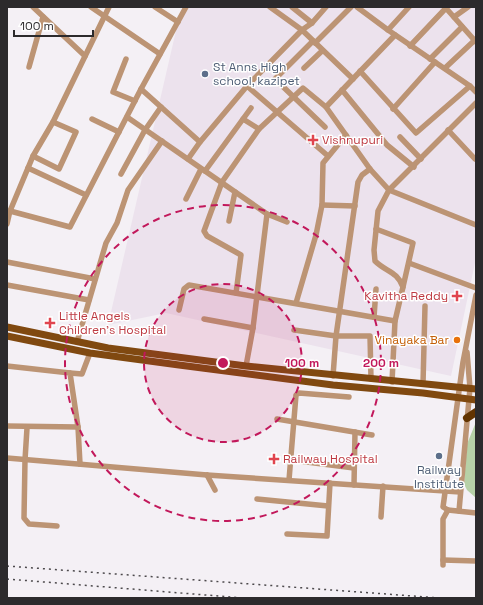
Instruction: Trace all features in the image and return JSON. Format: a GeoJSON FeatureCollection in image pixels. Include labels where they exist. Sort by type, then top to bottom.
{"type":"FeatureCollection","features":[{"type":"Feature","properties":{"kind":"highway"},"geometry":{"type":"LineString","coordinates":[[468,418],[476,412]]}},
{"type":"Feature","properties":{"kind":"main road"},"geometry":{"type":"LineString","coordinates":[[7,327],[108,348],[334,376],[473,388]]}},
{"type":"Feature","properties":{"kind":"main road"},"geometry":{"type":"LineString","coordinates":[[7,336],[90,353],[333,385],[473,399]]}},
{"type":"Feature","properties":{"kind":"street"},"geometry":{"type":"LineString","coordinates":[[33,7],[84,56]]}},
{"type":"Feature","properties":{"kind":"street"},"geometry":{"type":"LineString","coordinates":[[91,7],[160,54]]}},
{"type":"Feature","properties":{"kind":"street"},"geometry":{"type":"LineString","coordinates":[[7,224],[10,211],[33,156],[53,122],[108,7]]}},
{"type":"Feature","properties":{"kind":"street"},"geometry":{"type":"LineString","coordinates":[[155,7],[178,22]]}},
{"type":"Feature","properties":{"kind":"street"},"geometry":{"type":"LineString","coordinates":[[10,211],[70,227],[135,100],[186,7]]}},
{"type":"Feature","properties":{"kind":"street"},"geometry":{"type":"LineString","coordinates":[[270,7],[302,30],[322,51],[353,79]]}},
{"type":"Feature","properties":{"kind":"street"},"geometry":{"type":"LineString","coordinates":[[292,7],[312,23]]}},
{"type":"Feature","properties":{"kind":"street"},"geometry":{"type":"LineString","coordinates":[[188,159],[246,86],[302,30],[312,23],[326,7]]}},
{"type":"Feature","properties":{"kind":"street"},"geometry":{"type":"LineString","coordinates":[[325,127],[275,79],[351,7]]}},
{"type":"Feature","properties":{"kind":"street"},"geometry":{"type":"LineString","coordinates":[[357,7],[410,46],[473,86],[476,92]]}},
{"type":"Feature","properties":{"kind":"street"},"geometry":{"type":"LineString","coordinates":[[388,30],[410,7]]}},
{"type":"Feature","properties":{"kind":"street"},"geometry":{"type":"LineString","coordinates":[[410,46],[446,7],[462,27],[476,41],[445,68]]}},
{"type":"Feature","properties":{"kind":"street"},"geometry":{"type":"LineString","coordinates":[[454,17],[468,7]]}},
{"type":"Feature","properties":{"kind":"street"},"geometry":{"type":"LineString","coordinates":[[29,66],[43,17]]}},
{"type":"Feature","properties":{"kind":"street"},"geometry":{"type":"LineString","coordinates":[[394,109],[432,60],[462,27]]}},
{"type":"Feature","properties":{"kind":"street"},"geometry":{"type":"LineString","coordinates":[[326,107],[395,35]]}},
{"type":"Feature","properties":{"kind":"street"},"geometry":{"type":"LineString","coordinates":[[304,68],[322,51]]}},
{"type":"Feature","properties":{"kind":"street"},"geometry":{"type":"LineString","coordinates":[[126,59],[113,92],[135,100]]}},
{"type":"Feature","properties":{"kind":"street"},"geometry":{"type":"LineString","coordinates":[[360,71],[416,133],[473,86]]}},
{"type":"Feature","properties":{"kind":"street"},"geometry":{"type":"LineString","coordinates":[[246,86],[328,156]]}},
{"type":"Feature","properties":{"kind":"street"},"geometry":{"type":"LineString","coordinates":[[236,293],[241,255],[207,236],[204,231],[222,182],[259,129],[303,88],[326,107],[370,169],[389,190],[476,225]]}},
{"type":"Feature","properties":{"kind":"street"},"geometry":{"type":"LineString","coordinates":[[141,89],[200,142]]}},
{"type":"Feature","properties":{"kind":"street"},"geometry":{"type":"LineString","coordinates":[[342,90],[388,145],[414,167]]}},
{"type":"Feature","properties":{"kind":"street"},"geometry":{"type":"LineString","coordinates":[[403,287],[396,274],[381,267],[375,262],[378,211],[389,190],[414,167],[448,130],[476,104]]}},
{"type":"Feature","properties":{"kind":"street"},"geometry":{"type":"LineString","coordinates":[[121,174],[145,130],[161,107]]}},
{"type":"Feature","properties":{"kind":"street"},"geometry":{"type":"LineString","coordinates":[[186,198],[203,170],[251,108]]}},
{"type":"Feature","properties":{"kind":"street"},"geometry":{"type":"LineString","coordinates":[[127,117],[267,214],[288,222]]}},
{"type":"Feature","properties":{"kind":"street"},"geometry":{"type":"LineString","coordinates":[[92,119],[119,132]]}},
{"type":"Feature","properties":{"kind":"street"},"geometry":{"type":"LineString","coordinates":[[243,119],[259,129]]}},
{"type":"Feature","properties":{"kind":"street"},"geometry":{"type":"LineString","coordinates":[[33,156],[59,168],[76,132],[53,122]]}},
{"type":"Feature","properties":{"kind":"street"},"geometry":{"type":"LineString","coordinates":[[448,130],[476,159]]}},
{"type":"Feature","properties":{"kind":"street"},"geometry":{"type":"LineString","coordinates":[[296,303],[316,235],[322,205],[323,163],[346,135]]}},
{"type":"Feature","properties":{"kind":"street"},"geometry":{"type":"LineString","coordinates":[[400,137],[421,159]]}},
{"type":"Feature","properties":{"kind":"street"},"geometry":{"type":"LineString","coordinates":[[77,342],[94,279],[106,244],[117,222],[128,190],[162,141]]}},
{"type":"Feature","properties":{"kind":"street"},"geometry":{"type":"LineString","coordinates":[[28,168],[86,195]]}},
{"type":"Feature","properties":{"kind":"street"},"geometry":{"type":"LineString","coordinates":[[334,376],[336,336],[358,182],[362,174],[370,169]]}},
{"type":"Feature","properties":{"kind":"street"},"geometry":{"type":"LineString","coordinates":[[229,222],[235,192]]}},
{"type":"Feature","properties":{"kind":"street"},"geometry":{"type":"LineString","coordinates":[[322,205],[355,206]]}},
{"type":"Feature","properties":{"kind":"street"},"geometry":{"type":"LineString","coordinates":[[246,366],[253,328],[267,214]]}},
{"type":"Feature","properties":{"kind":"street"},"geometry":{"type":"LineString","coordinates":[[376,229],[413,242],[414,246],[395,321],[392,382]]}},
{"type":"Feature","properties":{"kind":"street"},"geometry":{"type":"LineString","coordinates":[[7,262],[94,279]]}},
{"type":"Feature","properties":{"kind":"street"},"geometry":{"type":"LineString","coordinates":[[410,263],[476,288]]}},
{"type":"Feature","properties":{"kind":"street"},"geometry":{"type":"LineString","coordinates":[[7,285],[89,300]]}},
{"type":"Feature","properties":{"kind":"street"},"geometry":{"type":"LineString","coordinates":[[179,310],[184,289],[189,286],[257,296],[395,321]]}},
{"type":"Feature","properties":{"kind":"street"},"geometry":{"type":"LineString","coordinates":[[374,317],[376,289]]}},
{"type":"Feature","properties":{"kind":"street"},"geometry":{"type":"LineString","coordinates":[[476,295],[460,386],[447,491],[443,507],[448,510],[476,513]]}},
{"type":"Feature","properties":{"kind":"street"},"geometry":{"type":"LineString","coordinates":[[424,384],[425,306]]}},
{"type":"Feature","properties":{"kind":"street"},"geometry":{"type":"LineString","coordinates":[[204,319],[253,328]]}},
{"type":"Feature","properties":{"kind":"street"},"geometry":{"type":"LineString","coordinates":[[294,330],[336,336],[370,336],[370,379]]}},
{"type":"Feature","properties":{"kind":"street"},"geometry":{"type":"LineString","coordinates":[[459,511],[468,418],[473,399],[473,388],[466,352]]}},
{"type":"Feature","properties":{"kind":"street"},"geometry":{"type":"LineString","coordinates":[[7,366],[82,374],[90,353]]}},
{"type":"Feature","properties":{"kind":"street"},"geometry":{"type":"LineString","coordinates":[[70,373],[78,427],[80,464]]}},
{"type":"Feature","properties":{"kind":"street"},"geometry":{"type":"LineString","coordinates":[[289,480],[293,422],[297,394],[349,397]]}},
{"type":"Feature","properties":{"kind":"street"},"geometry":{"type":"LineString","coordinates":[[277,419],[372,435]]}},
{"type":"Feature","properties":{"kind":"street"},"geometry":{"type":"LineString","coordinates":[[7,426],[27,428],[78,427]]}},
{"type":"Feature","properties":{"kind":"street"},"geometry":{"type":"LineString","coordinates":[[27,428],[24,518],[30,524],[57,526]]}},
{"type":"Feature","properties":{"kind":"street"},"geometry":{"type":"LineString","coordinates":[[354,485],[355,432]]}},
{"type":"Feature","properties":{"kind":"street"},"geometry":{"type":"LineString","coordinates":[[7,458],[207,475],[460,492]]}},
{"type":"Feature","properties":{"kind":"street"},"geometry":{"type":"LineString","coordinates":[[291,460],[354,468]]}},
{"type":"Feature","properties":{"kind":"street"},"geometry":{"type":"LineString","coordinates":[[207,475],[215,490]]}},
{"type":"Feature","properties":{"kind":"street"},"geometry":{"type":"LineString","coordinates":[[287,534],[327,536],[330,483]]}},
{"type":"Feature","properties":{"kind":"street"},"geometry":{"type":"LineString","coordinates":[[381,517],[383,486]]}},
{"type":"Feature","properties":{"kind":"street"},"geometry":{"type":"LineString","coordinates":[[257,499],[328,506]]}},
{"type":"Feature","properties":{"kind":"street"},"geometry":{"type":"LineString","coordinates":[[448,510],[443,519],[443,563],[476,561]]}},
{"type":"Feature","properties":{"kind":"shaded area","name":"Vishnupuri"},"geometry":{"type":"Polygon","coordinates":[[[186,7],[476,7],[476,258],[451,376],[166,313],[108,325],[178,22],[186,7]]]}},
{"type":"Feature","properties":{"kind":"green space"},"geometry":{"type":"Polygon","coordinates":[[[476,422],[476,498],[467,490],[464,484],[467,444],[476,422]]]}},
{"type":"Feature","properties":{"kind":"railway"},"geometry":{"type":"LineString","coordinates":[[7,566],[440,598]]}},
{"type":"Feature","properties":{"kind":"railway"},"geometry":{"type":"LineString","coordinates":[[7,579],[243,598]]}},
{"type":"Feature","properties":{"kind":"place","name":"St Anns High school, kazipet"},"geometry":{"type":"Point","coordinates":[205,74]}},
{"type":"Feature","properties":{"kind":"place","name":"Vishnupuri"},"geometry":{"type":"Point","coordinates":[313,140]}},
{"type":"Feature","properties":{"kind":"place","name":"Kavitha Reddy"},"geometry":{"type":"Point","coordinates":[457,296]}},
{"type":"Feature","properties":{"kind":"place","name":"Little Angels Children's Hospital"},"geometry":{"type":"Point","coordinates":[50,323]}},
{"type":"Feature","properties":{"kind":"place","name":"Vinayaka Bar"},"geometry":{"type":"Point","coordinates":[457,340]}},
{"type":"Feature","properties":{"kind":"place","name":"Railway Institute"},"geometry":{"type":"Point","coordinates":[439,456]}},
{"type":"Feature","properties":{"kind":"place","name":"Railway Hospital"},"geometry":{"type":"Point","coordinates":[274,459]}}]}
